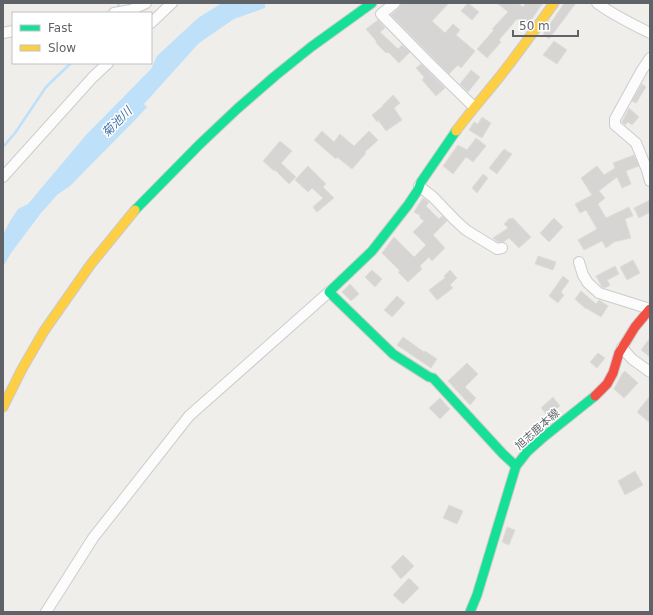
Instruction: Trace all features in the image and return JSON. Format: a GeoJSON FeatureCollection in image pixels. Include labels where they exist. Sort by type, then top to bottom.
{"type":"FeatureCollection","features":[{"type":"Feature","properties":{"kind":"street"},"geometry":{"type":"LineString","coordinates":[[120,12],[131,10],[146,3]]}},
{"type":"Feature","properties":{"kind":"street"},"geometry":{"type":"LineString","coordinates":[[152,21],[172,3]]}},
{"type":"Feature","properties":{"kind":"street"},"geometry":{"type":"LineString","coordinates":[[3,407],[22,369],[44,331],[91,264],[133,212],[200,144],[275,76],[311,47],[372,3]]}},
{"type":"Feature","properties":{"kind":"street"},"geometry":{"type":"LineString","coordinates":[[395,3],[381,14],[474,107]]}},
{"type":"Feature","properties":{"kind":"street"},"geometry":{"type":"LineString","coordinates":[[46,612],[93,538],[189,416],[330,292],[372,251],[408,206],[419,186],[450,139],[474,107],[506,69],[554,3]]}},
{"type":"Feature","properties":{"kind":"street"},"geometry":{"type":"LineString","coordinates":[[597,3],[606,10],[650,33]]}},
{"type":"Feature","properties":{"kind":"street"},"geometry":{"type":"LineString","coordinates":[[650,58],[615,119],[615,125],[636,143],[650,181]]}},
{"type":"Feature","properties":{"kind":"street"},"geometry":{"type":"LineString","coordinates":[[3,177],[93,77],[107,64]]}},
{"type":"Feature","properties":{"kind":"street"},"geometry":{"type":"LineString","coordinates":[[419,186],[427,191],[466,230],[497,249],[502,248]]}},
{"type":"Feature","properties":{"kind":"street"},"geometry":{"type":"LineString","coordinates":[[578,262],[588,283],[599,293],[650,309]]}},
{"type":"Feature","properties":{"kind":"street"},"geometry":{"type":"LineString","coordinates":[[330,292],[393,354],[429,377],[433,378],[503,454],[516,466]]}},
{"type":"Feature","properties":{"kind":"street","name":"旭志鹿本線"},"geometry":{"type":"LineString","coordinates":[[471,611],[516,466],[527,452],[544,436],[592,399],[607,384],[613,372],[619,353],[635,327],[650,309]]}},
{"type":"Feature","properties":{"kind":"street"},"geometry":{"type":"LineString","coordinates":[[622,348],[632,359],[650,372]]}},
{"type":"Feature","properties":{"kind":"water","name":"菊池川"},"geometry":{"type":"Polygon","coordinates":[[[222,3],[265,3],[265,8],[234,19],[199,43],[144,104],[147,107],[136,119],[70,186],[57,195],[41,213],[11,253],[3,267],[3,235],[18,209],[28,204],[86,135],[151,69],[157,56],[198,18],[222,3]]]}},
{"type":"Feature","properties":{"kind":"building"},"geometry":{"type":"Polygon","coordinates":[[[402,3],[449,3],[432,21],[445,33],[453,24],[460,30],[456,35],[475,51],[461,68],[458,65],[449,74],[391,15],[402,3]]]}},
{"type":"Feature","properties":{"kind":"building"},"geometry":{"type":"Polygon","coordinates":[[[468,3],[479,12],[472,20],[461,11],[468,3]]]}},
{"type":"Feature","properties":{"kind":"building"},"geometry":{"type":"Polygon","coordinates":[[[497,3],[518,3],[523,7],[526,3],[543,3],[527,26],[517,19],[499,40],[501,42],[487,58],[477,49],[494,30],[492,29],[508,12],[497,3]]]}},
{"type":"Feature","properties":{"kind":"building"},"geometry":{"type":"Polygon","coordinates":[[[564,3],[576,3],[549,39],[543,34],[564,3]]]}},
{"type":"Feature","properties":{"kind":"building"},"geometry":{"type":"Polygon","coordinates":[[[378,20],[385,28],[380,32],[398,49],[402,45],[410,52],[399,63],[376,43],[377,42],[366,29],[378,20]]]}},
{"type":"Feature","properties":{"kind":"building"},"geometry":{"type":"Polygon","coordinates":[[[554,41],[567,50],[557,64],[543,55],[554,41]]]}},
{"type":"Feature","properties":{"kind":"building"},"geometry":{"type":"Polygon","coordinates":[[[421,64],[445,88],[436,96],[422,80],[424,77],[416,68],[421,64]]]}},
{"type":"Feature","properties":{"kind":"building"},"geometry":{"type":"Polygon","coordinates":[[[471,70],[480,77],[468,92],[460,84],[471,70]]]}},
{"type":"Feature","properties":{"kind":"building"},"geometry":{"type":"Polygon","coordinates":[[[642,84],[646,87],[636,103],[632,101],[642,84]]]}},
{"type":"Feature","properties":{"kind":"building"},"geometry":{"type":"Polygon","coordinates":[[[393,95],[400,103],[394,108],[402,120],[386,131],[378,120],[377,122],[372,115],[393,95]]]}},
{"type":"Feature","properties":{"kind":"building"},"geometry":{"type":"Polygon","coordinates":[[[629,108],[639,117],[632,125],[628,122],[625,125],[622,122],[629,108]]]}},
{"type":"Feature","properties":{"kind":"building"},"geometry":{"type":"Polygon","coordinates":[[[482,117],[491,123],[482,138],[469,130],[474,122],[478,124],[482,117]]]}},
{"type":"Feature","properties":{"kind":"building"},"geometry":{"type":"Polygon","coordinates":[[[322,131],[334,142],[340,134],[354,146],[369,131],[378,140],[365,152],[366,153],[352,169],[337,157],[336,159],[314,140],[322,131]]]}},
{"type":"Feature","properties":{"kind":"building"},"geometry":{"type":"Polygon","coordinates":[[[476,138],[486,146],[473,162],[466,157],[453,174],[443,166],[458,145],[467,150],[476,138]]]}},
{"type":"Feature","properties":{"kind":"building"},"geometry":{"type":"Polygon","coordinates":[[[280,141],[292,151],[281,163],[296,177],[289,184],[275,170],[274,171],[263,161],[280,141]]]}},
{"type":"Feature","properties":{"kind":"building"},"geometry":{"type":"Polygon","coordinates":[[[504,149],[512,154],[497,174],[489,168],[504,149]]]}},
{"type":"Feature","properties":{"kind":"building"},"geometry":{"type":"Polygon","coordinates":[[[634,155],[639,166],[626,171],[631,184],[622,188],[617,177],[599,191],[605,198],[598,204],[606,218],[629,207],[633,216],[625,219],[631,238],[614,242],[606,248],[602,241],[584,250],[578,240],[597,229],[586,210],[580,213],[575,204],[592,195],[581,178],[597,166],[604,175],[615,168],[613,163],[634,155]]]}},
{"type":"Feature","properties":{"kind":"building"},"geometry":{"type":"Polygon","coordinates":[[[308,166],[326,184],[323,187],[334,198],[317,212],[313,207],[323,198],[312,188],[308,192],[295,180],[308,166]]]}},
{"type":"Feature","properties":{"kind":"building"},"geometry":{"type":"Polygon","coordinates":[[[483,174],[488,178],[477,193],[472,188],[483,174]]]}},
{"type":"Feature","properties":{"kind":"building"},"geometry":{"type":"Polygon","coordinates":[[[423,198],[429,202],[426,206],[439,219],[442,216],[447,221],[433,235],[445,248],[432,261],[429,257],[420,266],[422,269],[408,282],[398,272],[400,271],[382,253],[394,237],[414,257],[426,245],[413,232],[424,221],[419,217],[421,216],[414,212],[423,198]]]}},
{"type":"Feature","properties":{"kind":"building"},"geometry":{"type":"Polygon","coordinates":[[[650,200],[650,212],[639,218],[634,208],[650,200]]]}},
{"type":"Feature","properties":{"kind":"building"},"geometry":{"type":"Polygon","coordinates":[[[510,218],[513,218],[531,237],[519,248],[509,238],[503,242],[498,242],[493,238],[508,228],[504,224],[510,218]]]}},
{"type":"Feature","properties":{"kind":"building"},"geometry":{"type":"Polygon","coordinates":[[[554,218],[563,227],[549,242],[540,233],[554,218]]]}},
{"type":"Feature","properties":{"kind":"building"},"geometry":{"type":"Polygon","coordinates":[[[538,256],[556,262],[553,270],[535,264],[538,256]]]}},
{"type":"Feature","properties":{"kind":"building"},"geometry":{"type":"Polygon","coordinates":[[[633,260],[640,273],[627,280],[620,267],[633,260]]]}},
{"type":"Feature","properties":{"kind":"building"},"geometry":{"type":"Polygon","coordinates":[[[615,266],[619,274],[607,280],[610,285],[605,288],[602,287],[596,276],[615,266]]]}},
{"type":"Feature","properties":{"kind":"building"},"geometry":{"type":"Polygon","coordinates":[[[372,270],[382,279],[375,287],[365,277],[372,270]]]}},
{"type":"Feature","properties":{"kind":"building"},"geometry":{"type":"Polygon","coordinates":[[[450,270],[457,278],[450,285],[453,288],[437,300],[429,290],[445,278],[444,276],[450,270]]]}},
{"type":"Feature","properties":{"kind":"building"},"geometry":{"type":"Polygon","coordinates":[[[563,276],[569,281],[561,292],[564,295],[558,303],[549,296],[563,276]]]}},
{"type":"Feature","properties":{"kind":"building"},"geometry":{"type":"Polygon","coordinates":[[[350,284],[359,294],[351,301],[342,292],[350,284]]]}},
{"type":"Feature","properties":{"kind":"building"},"geometry":{"type":"Polygon","coordinates":[[[581,291],[596,304],[599,300],[608,306],[601,317],[586,309],[575,299],[581,291]]]}},
{"type":"Feature","properties":{"kind":"building"},"geometry":{"type":"Polygon","coordinates":[[[397,296],[405,303],[392,317],[384,310],[397,296]]]}},
{"type":"Feature","properties":{"kind":"building"},"geometry":{"type":"Polygon","coordinates":[[[403,337],[437,359],[431,368],[397,345],[403,337]]]}},
{"type":"Feature","properties":{"kind":"building"},"geometry":{"type":"Polygon","coordinates":[[[650,338],[650,357],[641,350],[650,338]]]}},
{"type":"Feature","properties":{"kind":"building"},"geometry":{"type":"Polygon","coordinates":[[[598,353],[605,358],[597,368],[590,362],[598,353]]]}},
{"type":"Feature","properties":{"kind":"building"},"geometry":{"type":"Polygon","coordinates":[[[467,363],[478,374],[465,387],[476,398],[470,405],[448,381],[467,363]]]}},
{"type":"Feature","properties":{"kind":"building"},"geometry":{"type":"Polygon","coordinates":[[[625,371],[638,383],[624,398],[614,389],[625,371]]]}},
{"type":"Feature","properties":{"kind":"building"},"geometry":{"type":"Polygon","coordinates":[[[650,396],[650,423],[637,412],[650,396]]]}},
{"type":"Feature","properties":{"kind":"building"},"geometry":{"type":"Polygon","coordinates":[[[553,397],[560,406],[548,416],[541,408],[553,397]]]}},
{"type":"Feature","properties":{"kind":"building"},"geometry":{"type":"Polygon","coordinates":[[[440,398],[450,409],[440,419],[429,408],[440,398]]]}},
{"type":"Feature","properties":{"kind":"building"},"geometry":{"type":"Polygon","coordinates":[[[635,471],[643,485],[625,495],[618,481],[635,471]]]}},
{"type":"Feature","properties":{"kind":"building"},"geometry":{"type":"Polygon","coordinates":[[[449,505],[463,511],[457,524],[443,518],[449,505]]]}},
{"type":"Feature","properties":{"kind":"building"},"geometry":{"type":"Polygon","coordinates":[[[507,527],[515,530],[509,545],[502,542],[507,527]]]}},
{"type":"Feature","properties":{"kind":"building"},"geometry":{"type":"Polygon","coordinates":[[[403,555],[414,566],[401,579],[391,567],[403,555]]]}},
{"type":"Feature","properties":{"kind":"building"},"geometry":{"type":"Polygon","coordinates":[[[409,578],[419,588],[403,604],[393,595],[409,578]]]}},
{"type":"Feature","properties":{"kind":"waterway"},"geometry":{"type":"LineString","coordinates":[[117,10],[119,3]]}},
{"type":"Feature","properties":{"kind":"waterway"},"geometry":{"type":"LineString","coordinates":[[3,147],[15,133],[46,87],[70,64]]}},
{"type":"Feature","properties":{"kind":"traffic: fast"},"geometry":{"type":"LineString","coordinates":[[135,210],[237,109],[311,47],[372,3]]}},
{"type":"Feature","properties":{"kind":"traffic: fast"},"geometry":{"type":"LineString","coordinates":[[456,131],[421,182],[418,190],[408,205],[372,251],[329,292],[393,354],[429,377],[433,378],[503,454],[516,466]]}},
{"type":"Feature","properties":{"kind":"traffic: fast"},"geometry":{"type":"LineString","coordinates":[[470,612],[477,595],[516,466],[527,452],[545,436],[595,396]]}},
{"type":"Feature","properties":{"kind":"traffic: slow"},"geometry":{"type":"LineString","coordinates":[[456,131],[508,66],[554,3]]}},
{"type":"Feature","properties":{"kind":"traffic: slow"},"geometry":{"type":"LineString","coordinates":[[3,407],[22,369],[44,331],[91,264],[135,210]]}},
{"type":"Feature","properties":{"kind":"traffic: jam"},"geometry":{"type":"LineString","coordinates":[[595,396],[607,384],[613,373],[619,353],[635,327],[650,309]]}}]}
